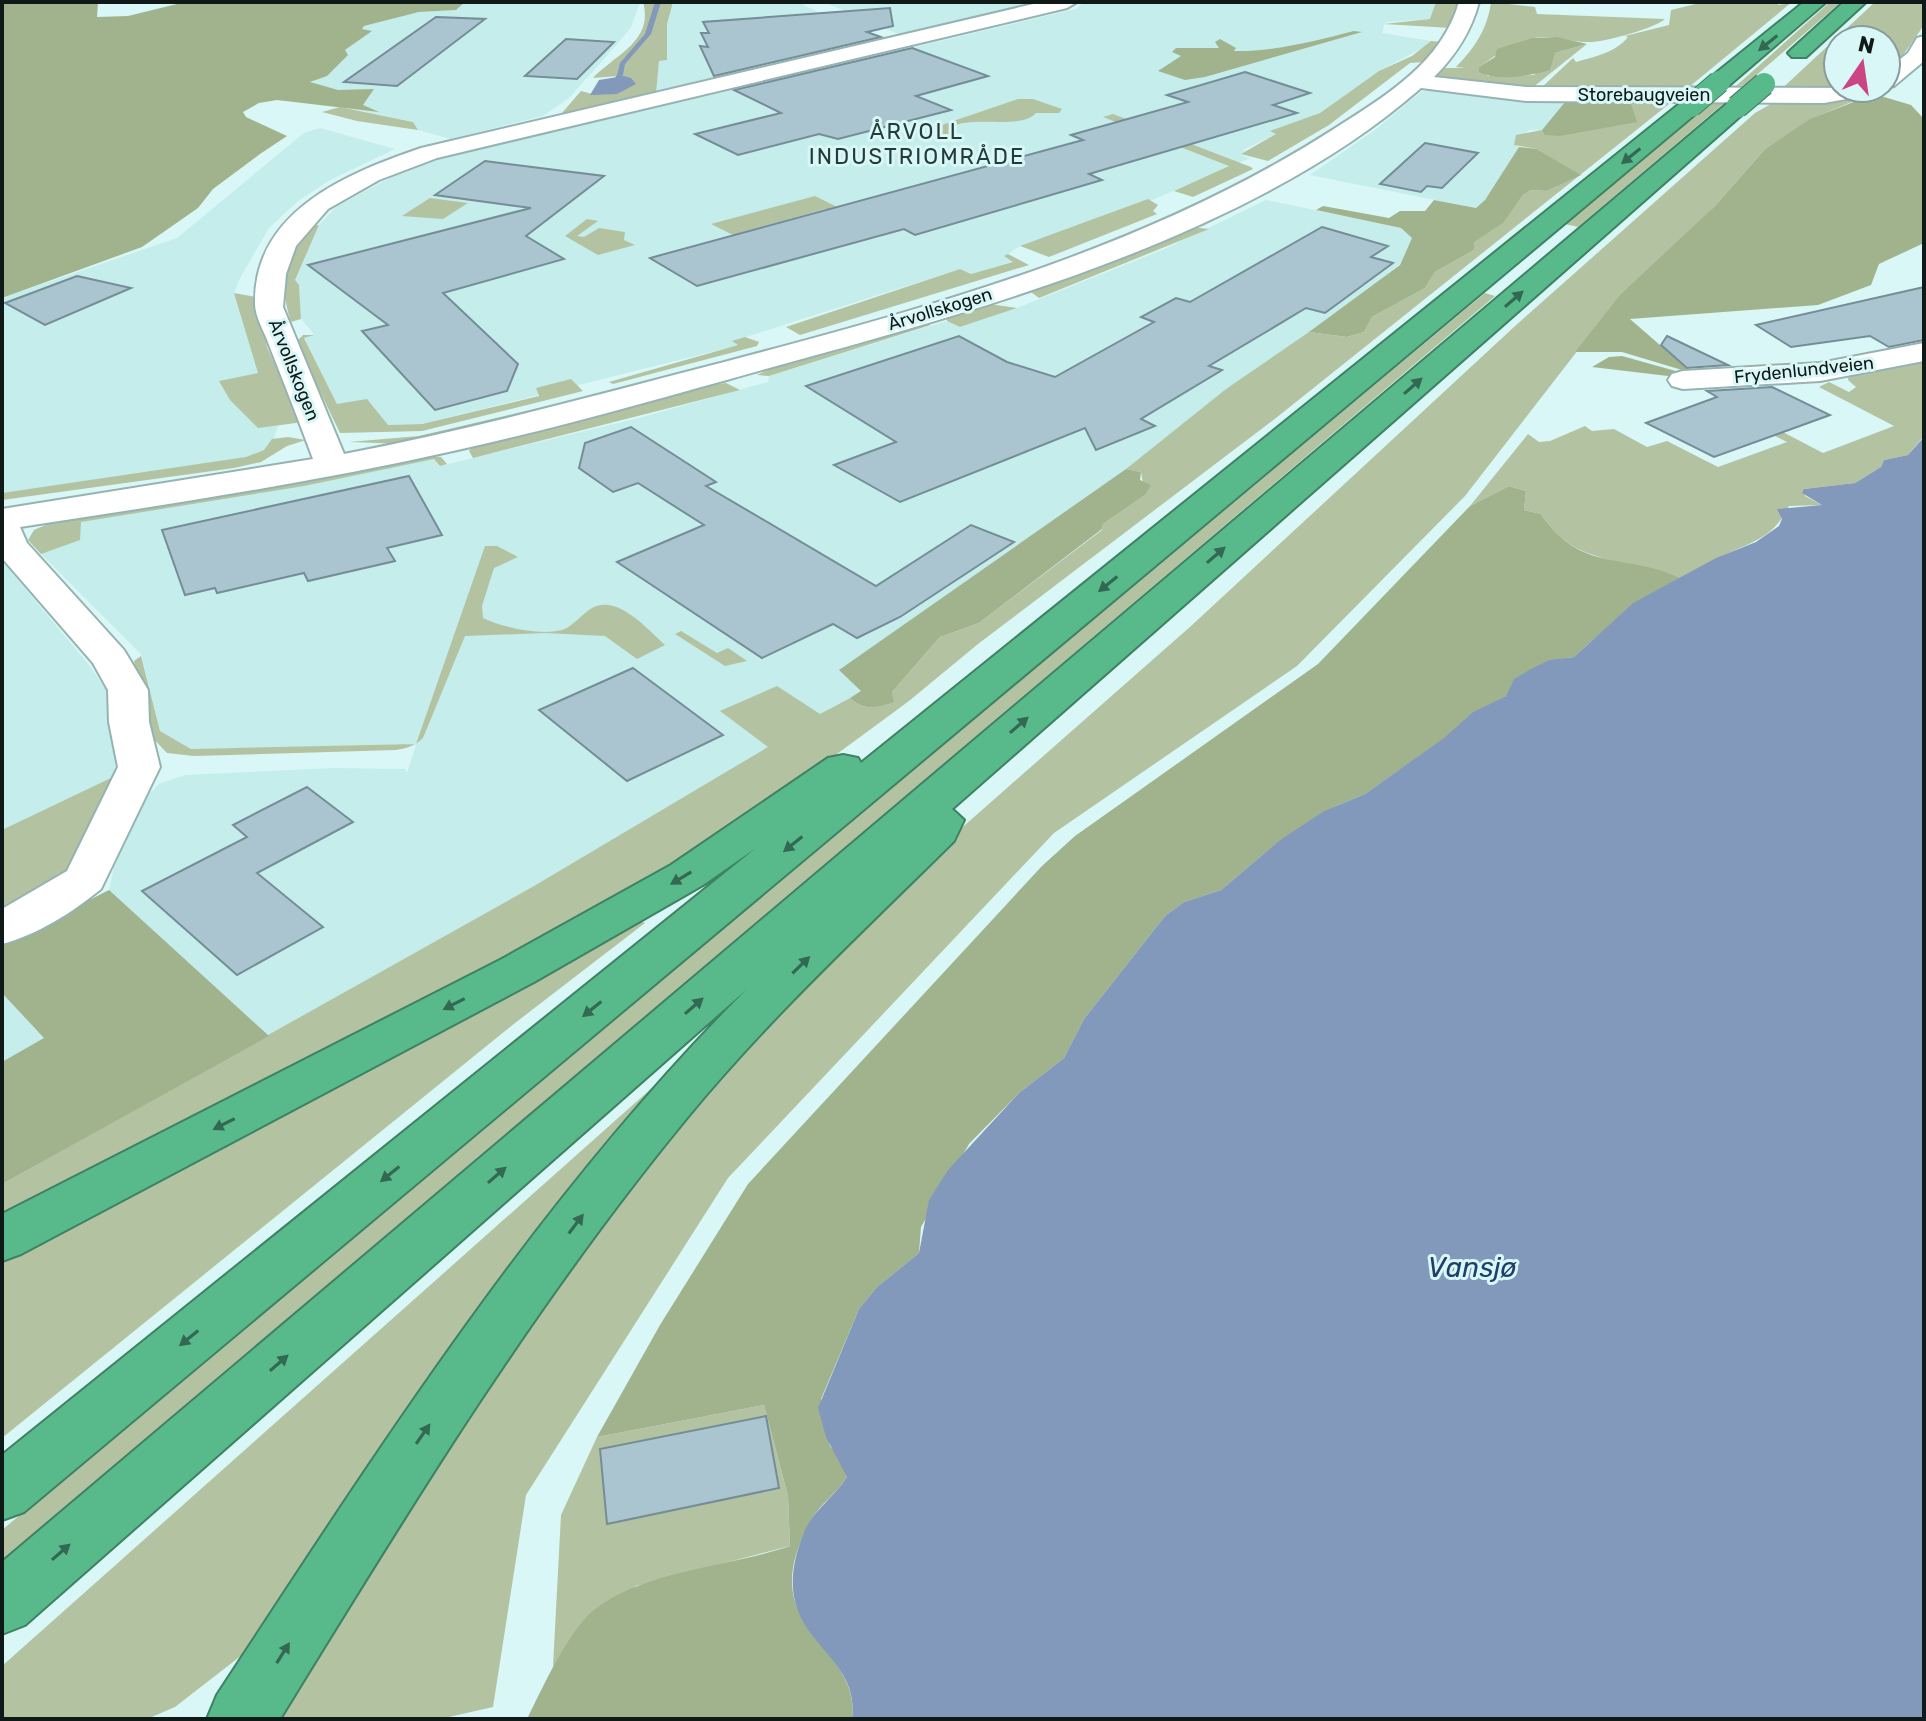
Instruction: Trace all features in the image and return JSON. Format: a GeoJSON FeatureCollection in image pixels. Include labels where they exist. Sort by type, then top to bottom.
{"type":"FeatureCollection","features":[{"type":"Feature","properties":{"kind":"highway"},"geometry":{"type":"LineString","coordinates":[[2,1492],[1816,2]]}},
{"type":"Feature","properties":{"kind":"highway"},"geometry":{"type":"LineString","coordinates":[[2,1603],[1856,2]]}},
{"type":"Feature","properties":{"kind":"highway"},"geometry":{"type":"LineString","coordinates":[[2,1239],[530,964],[687,875],[795,802],[920,710],[982,687]]}},
{"type":"Feature","properties":{"kind":"highway"},"geometry":{"type":"LineString","coordinates":[[241,1719],[409,1455],[490,1338],[636,1143],[742,1022],[939,831],[960,776]]}},
{"type":"Feature","properties":{"kind":"street","name":"Årvollskogen"},"geometry":{"type":"LineString","coordinates":[[332,465],[269,307],[269,282],[284,241],[304,216],[335,192],[379,170],[429,153],[1067,2]]}},
{"type":"Feature","properties":{"kind":"street","name":"Årvollskogen"},"geometry":{"type":"LineString","coordinates":[[2,929],[68,893],[85,879],[139,767],[129,722],[128,690],[110,658],[12,548],[3,532],[2,519],[232,485],[504,430],[795,352],[1021,283],[1128,244],[1280,173],[1344,136],[1416,81],[1457,37],[1469,2]]}},
{"type":"Feature","properties":{"kind":"street"},"geometry":{"type":"LineString","coordinates":[[1902,68],[1922,51]]}},
{"type":"Feature","properties":{"kind":"street","name":"Storebaugveien"},"geometry":{"type":"LineString","coordinates":[[1416,81],[1538,95],[1822,96]]}},
{"type":"Feature","properties":{"kind":"street","name":"Frydenlundveien"},"geometry":{"type":"LineString","coordinates":[[1683,380],[1820,372],[1924,352]]}},
{"type":"Feature","properties":{"kind":"shaded area"},"geometry":{"type":"Polygon","coordinates":[[[464,2],[640,2],[631,27],[619,42],[569,98],[543,116],[451,139],[418,130],[413,122],[298,97],[345,50],[371,31],[361,29],[364,26],[419,12],[456,10],[464,2]]]}},
{"type":"Feature","properties":{"kind":"shaded area"},"geometry":{"type":"Polygon","coordinates":[[[673,2],[798,2],[877,42],[656,93],[659,61],[667,60],[667,24],[673,2]]]}},
{"type":"Feature","properties":{"kind":"shaded area"},"geometry":{"type":"Polygon","coordinates":[[[824,2],[1050,2],[903,36],[824,2]]]}},
{"type":"Feature","properties":{"kind":"shaded area"},"geometry":{"type":"Polygon","coordinates":[[[1084,2],[1443,2],[1433,19],[1385,22],[1382,33],[1431,41],[1428,45],[1379,71],[1320,113],[1245,149],[1241,155],[1250,158],[1152,200],[1020,246],[1005,256],[1015,261],[971,274],[960,269],[733,341],[739,345],[421,424],[388,425],[337,404],[304,337],[314,334],[301,319],[299,285],[295,280],[319,225],[336,207],[408,168],[507,138],[549,133],[1076,9],[1084,2]]]}},
{"type":"Feature","properties":{"kind":"shaded area"},"geometry":{"type":"Polygon","coordinates":[[[1438,89],[1568,98],[1542,130],[1529,130],[1514,144],[1519,147],[1485,200],[1476,208],[1310,175],[1375,130],[1421,92],[1438,89]]]}},
{"type":"Feature","properties":{"kind":"shaded area"},"geometry":{"type":"Polygon","coordinates":[[[320,128],[395,149],[330,180],[298,201],[269,228],[240,278],[234,293],[280,421],[272,443],[246,457],[208,465],[2,493],[2,298],[177,238],[304,133],[320,128]]]}},
{"type":"Feature","properties":{"kind":"shaded area"},"geometry":{"type":"Polygon","coordinates":[[[1266,200],[1401,228],[1412,238],[1400,264],[1334,316],[1226,389],[1126,469],[840,670],[862,691],[820,714],[720,711],[769,747],[534,886],[2,1184],[2,945],[109,890],[114,868],[142,801],[159,784],[185,775],[333,768],[405,769],[407,773],[416,745],[191,749],[160,731],[141,654],[33,546],[33,536],[38,529],[434,459],[440,466],[639,418],[768,382],[769,376],[947,321],[961,327],[1017,308],[1167,248],[1266,200]]]}},
{"type":"Feature","properties":{"kind":"shaded area"},"geometry":{"type":"Polygon","coordinates":[[[2,561],[89,665],[112,699],[118,744],[113,781],[2,915],[2,561]]]}},
{"type":"Feature","properties":{"kind":"green space"},"geometry":{"type":"Polygon","coordinates":[[[2,2],[98,2],[97,17],[128,16],[185,2],[465,2],[456,10],[419,12],[364,26],[362,29],[372,31],[345,50],[348,55],[327,76],[310,82],[338,90],[374,89],[363,105],[379,112],[277,100],[259,103],[243,112],[246,117],[287,136],[213,189],[198,208],[142,247],[2,298],[2,2]]]}},
{"type":"Feature","properties":{"kind":"green space"},"geometry":{"type":"Polygon","coordinates":[[[643,2],[673,2],[667,24],[667,60],[659,61],[656,94],[569,115],[562,113],[581,91],[592,94],[619,76],[593,78],[638,37],[645,15],[643,2]]]}},
{"type":"Feature","properties":{"kind":"green space"},"geometry":{"type":"Polygon","coordinates":[[[1436,2],[1459,2],[1451,28],[1384,24],[1430,19],[1436,2]]]}},
{"type":"Feature","properties":{"kind":"green space"},"geometry":{"type":"Polygon","coordinates":[[[1491,2],[1535,7],[1537,14],[1665,19],[1616,38],[1595,42],[1547,37],[1525,40],[1479,67],[1488,76],[1534,75],[1555,53],[1587,44],[1532,88],[1438,79],[1436,75],[1443,68],[1466,68],[1456,67],[1479,38],[1491,2]]]}},
{"type":"Feature","properties":{"kind":"green space"},"geometry":{"type":"Polygon","coordinates":[[[1704,2],[1791,3],[1683,92],[1541,88],[1573,58],[1576,62],[1605,53],[1623,42],[1628,37],[1625,36],[1669,25],[1671,10],[1704,2]]]}},
{"type":"Feature","properties":{"kind":"green space"},"geometry":{"type":"Polygon","coordinates":[[[1830,2],[1841,2],[1745,85],[1736,86],[1830,2]]]}},
{"type":"Feature","properties":{"kind":"green space"},"geometry":{"type":"Polygon","coordinates":[[[1875,2],[1924,2],[1924,25],[1902,57],[1902,24],[1851,24],[1875,2]]]}},
{"type":"Feature","properties":{"kind":"green space"},"geometry":{"type":"Polygon","coordinates":[[[1354,31],[1362,32],[1205,77],[1185,80],[1158,71],[1181,56],[1172,52],[1176,48],[1219,48],[1215,42],[1220,39],[1236,48],[1234,51],[1249,51],[1294,45],[1354,31]]]}},
{"type":"Feature","properties":{"kind":"green space"},"geometry":{"type":"Polygon","coordinates":[[[1557,37],[1587,44],[1555,53],[1550,70],[1505,77],[1479,72],[1479,67],[1495,57],[1497,49],[1531,38],[1557,37]]]}},
{"type":"Feature","properties":{"kind":"green space"},"geometry":{"type":"Polygon","coordinates":[[[1431,41],[1442,42],[1424,62],[1410,63],[1329,125],[1268,161],[1241,154],[1276,134],[1270,131],[1320,113],[1379,71],[1412,56],[1431,41]]]}},
{"type":"Feature","properties":{"kind":"green space"},"geometry":{"type":"Polygon","coordinates":[[[1822,51],[1822,90],[1775,95],[1822,51]]]}},
{"type":"Feature","properties":{"kind":"green space"},"geometry":{"type":"Polygon","coordinates":[[[1570,96],[1631,104],[1637,122],[1560,136],[1544,135],[1542,130],[1570,96]]]}},
{"type":"Feature","properties":{"kind":"green space"},"geometry":{"type":"Polygon","coordinates":[[[1679,96],[1276,418],[978,644],[909,701],[758,812],[518,955],[2,1222],[2,1184],[534,886],[768,747],[720,711],[777,686],[820,714],[850,698],[870,707],[893,702],[892,692],[940,637],[979,623],[1102,530],[1103,524],[1145,495],[1141,472],[1126,469],[1226,389],[1309,332],[1347,337],[1364,332],[1372,317],[1425,288],[1435,272],[1474,250],[1473,242],[1502,223],[1523,195],[1531,190],[1547,191],[1580,175],[1537,149],[1514,145],[1516,135],[1542,130],[1544,135],[1566,134],[1613,101],[1679,96]]]}},
{"type":"Feature","properties":{"kind":"green space"},"geometry":{"type":"Polygon","coordinates":[[[1719,97],[1730,98],[1578,227],[1565,224],[1719,97]]]}},
{"type":"Feature","properties":{"kind":"green space"},"geometry":{"type":"Polygon","coordinates":[[[1018,99],[1033,99],[1062,109],[1059,113],[1036,113],[1019,121],[960,124],[951,127],[958,131],[943,136],[930,129],[1018,99]]]}},
{"type":"Feature","properties":{"kind":"green space"},"geometry":{"type":"Polygon","coordinates":[[[1822,99],[1822,104],[1847,104],[1811,119],[1765,149],[1715,206],[1606,314],[1465,496],[1297,666],[1054,833],[728,1178],[526,1495],[493,1707],[440,1719],[280,1719],[427,1461],[703,1091],[923,862],[1191,626],[1514,327],[1755,113],[1776,101],[1822,99]]]}},
{"type":"Feature","properties":{"kind":"green space"},"geometry":{"type":"Polygon","coordinates":[[[1902,102],[1911,105],[1924,119],[1924,243],[1879,264],[1871,285],[1818,305],[1630,319],[1692,373],[1622,352],[1575,352],[1620,295],[1715,206],[1765,149],[1810,119],[1848,104],[1902,102]]]}},
{"type":"Feature","properties":{"kind":"green space"},"geometry":{"type":"Polygon","coordinates":[[[340,107],[413,122],[418,130],[322,112],[340,107]]]}},
{"type":"Feature","properties":{"kind":"green space"},"geometry":{"type":"Polygon","coordinates":[[[1113,114],[1253,169],[1193,197],[1174,191],[1229,166],[1103,117],[1113,114]]]}},
{"type":"Feature","properties":{"kind":"green space"},"geometry":{"type":"Polygon","coordinates":[[[1519,147],[1537,149],[1581,175],[1547,191],[1531,190],[1523,195],[1503,223],[1474,242],[1474,250],[1435,272],[1425,288],[1372,317],[1364,332],[1347,337],[1309,332],[1400,265],[1412,238],[1401,228],[1316,210],[1323,206],[1389,218],[1400,211],[1425,211],[1434,200],[1476,208],[1485,200],[1519,147]]]}},
{"type":"Feature","properties":{"kind":"green space"},"geometry":{"type":"Polygon","coordinates":[[[815,196],[877,227],[866,231],[825,209],[733,235],[711,224],[815,196]]]}},
{"type":"Feature","properties":{"kind":"green space"},"geometry":{"type":"Polygon","coordinates":[[[430,198],[468,203],[443,219],[402,216],[430,198]]]}},
{"type":"Feature","properties":{"kind":"green space"},"geometry":{"type":"Polygon","coordinates":[[[1148,199],[1158,205],[1153,211],[1157,214],[1049,257],[1020,246],[1148,199]]]}},
{"type":"Feature","properties":{"kind":"green space"},"geometry":{"type":"Polygon","coordinates":[[[587,219],[598,221],[577,236],[584,237],[599,228],[625,232],[624,240],[635,245],[598,255],[565,236],[587,219]]]}},
{"type":"Feature","properties":{"kind":"green space"},"geometry":{"type":"Polygon","coordinates":[[[319,225],[295,280],[299,285],[301,319],[291,322],[285,295],[286,271],[303,237],[312,226],[319,225]]]}},
{"type":"Feature","properties":{"kind":"green space"},"geometry":{"type":"Polygon","coordinates":[[[1191,227],[1209,229],[1039,298],[1027,289],[1191,227]]]}},
{"type":"Feature","properties":{"kind":"green space"},"geometry":{"type":"Polygon","coordinates":[[[1008,254],[1029,265],[800,335],[786,327],[960,269],[971,274],[1013,262],[1004,256],[1008,254]]]}},
{"type":"Feature","properties":{"kind":"green space"},"geometry":{"type":"Polygon","coordinates":[[[234,293],[256,297],[267,347],[300,421],[296,423],[258,428],[230,400],[219,381],[258,373],[234,293]]]}},
{"type":"Feature","properties":{"kind":"green space"},"geometry":{"type":"Polygon","coordinates":[[[1485,293],[1495,296],[2,1563],[2,1530],[1485,293]]]}},
{"type":"Feature","properties":{"kind":"green space"},"geometry":{"type":"Polygon","coordinates":[[[982,303],[1017,308],[960,327],[947,321],[947,317],[982,303]]]}},
{"type":"Feature","properties":{"kind":"green space"},"geometry":{"type":"Polygon","coordinates":[[[923,323],[931,325],[769,376],[757,375],[787,361],[923,323]]]}},
{"type":"Feature","properties":{"kind":"green space"},"geometry":{"type":"Polygon","coordinates":[[[303,335],[314,335],[304,338],[337,404],[367,399],[388,425],[422,424],[539,396],[536,388],[571,379],[583,391],[422,431],[340,433],[296,342],[303,335]]]}},
{"type":"Feature","properties":{"kind":"green space"},"geometry":{"type":"Polygon","coordinates":[[[745,337],[759,342],[757,346],[613,384],[609,382],[738,345],[732,341],[745,337]]]}},
{"type":"Feature","properties":{"kind":"green space"},"geometry":{"type":"Polygon","coordinates":[[[1622,356],[1690,375],[1668,376],[1592,367],[1609,357],[1622,356]]]}},
{"type":"Feature","properties":{"kind":"green space"},"geometry":{"type":"Polygon","coordinates":[[[1924,358],[1924,436],[1908,455],[1884,460],[1881,467],[1855,483],[1804,489],[1805,496],[1822,505],[1789,506],[1767,534],[1717,559],[1262,854],[1625,565],[1587,553],[1568,543],[1541,514],[1524,510],[1526,491],[1509,486],[1470,506],[1528,434],[1539,442],[1550,441],[1585,426],[1592,431],[1614,429],[1647,447],[1667,441],[1718,467],[1787,442],[1740,418],[1750,415],[1823,453],[1894,426],[1819,387],[1829,382],[1849,392],[1856,387],[1848,380],[1849,373],[1924,358]]]}},
{"type":"Feature","properties":{"kind":"green space"},"geometry":{"type":"Polygon","coordinates":[[[726,383],[740,390],[473,458],[469,451],[474,444],[701,386],[726,383]]]}},
{"type":"Feature","properties":{"kind":"green space"},"geometry":{"type":"Polygon","coordinates":[[[578,399],[581,402],[405,444],[349,442],[419,436],[578,399]]]}},
{"type":"Feature","properties":{"kind":"green space"},"geometry":{"type":"Polygon","coordinates":[[[288,437],[306,440],[287,446],[261,462],[234,468],[2,500],[2,493],[246,457],[264,450],[272,439],[288,437]]]}},
{"type":"Feature","properties":{"kind":"green space"},"geometry":{"type":"Polygon","coordinates":[[[420,455],[441,457],[447,464],[440,466],[434,459],[304,486],[81,522],[80,540],[41,554],[28,540],[34,530],[62,518],[420,455]]]}},
{"type":"Feature","properties":{"kind":"green space"},"geometry":{"type":"Polygon","coordinates":[[[1126,469],[1141,472],[1140,480],[1151,485],[1145,495],[1103,524],[1102,529],[979,623],[940,637],[892,692],[894,702],[871,707],[860,705],[850,698],[861,691],[839,670],[1126,469]]]}},
{"type":"Feature","properties":{"kind":"green space"},"geometry":{"type":"Polygon","coordinates":[[[1509,486],[1526,491],[1524,510],[1541,514],[1556,533],[1572,546],[1588,554],[1641,565],[1680,578],[1633,603],[1574,657],[1549,660],[1514,679],[1506,696],[1473,712],[1445,738],[1365,794],[1324,811],[1280,840],[1221,890],[1184,902],[1165,916],[1084,1019],[1064,1058],[1019,1093],[969,1144],[921,1227],[919,1253],[877,1287],[859,1309],[821,1399],[830,1446],[841,1459],[847,1477],[812,1519],[795,1557],[792,1587],[799,1612],[841,1671],[850,1693],[852,1719],[527,1719],[556,1661],[584,1619],[594,1610],[637,1586],[790,1546],[788,1496],[764,1405],[597,1437],[660,1325],[748,1184],[1042,866],[1075,836],[1318,664],[1470,506],[1509,486]]]}},
{"type":"Feature","properties":{"kind":"green space"},"geometry":{"type":"Polygon","coordinates":[[[485,546],[497,546],[518,557],[494,568],[482,606],[483,618],[521,630],[553,632],[566,628],[592,608],[612,606],[632,616],[665,645],[637,659],[605,636],[545,633],[465,636],[423,738],[416,743],[485,546]]]}},
{"type":"Feature","properties":{"kind":"green space"},"geometry":{"type":"Polygon","coordinates":[[[681,631],[717,653],[728,648],[747,661],[725,666],[675,634],[681,631]]]}},
{"type":"Feature","properties":{"kind":"green space"},"geometry":{"type":"Polygon","coordinates":[[[141,656],[160,731],[191,749],[415,744],[396,750],[194,756],[167,753],[149,734],[134,661],[141,656]]]}},
{"type":"Feature","properties":{"kind":"green space"},"geometry":{"type":"Polygon","coordinates":[[[113,777],[74,867],[2,915],[2,830],[113,777]]]}},
{"type":"Feature","properties":{"kind":"green space"},"geometry":{"type":"Polygon","coordinates":[[[109,890],[269,1036],[2,1184],[2,1062],[44,1038],[2,993],[2,945],[109,890]]]}},
{"type":"Feature","properties":{"kind":"green space"},"geometry":{"type":"Polygon","coordinates":[[[636,918],[645,923],[515,1023],[2,1438],[2,1260],[540,978],[610,938],[636,918]]]}},
{"type":"Feature","properties":{"kind":"green space"},"geometry":{"type":"Polygon","coordinates":[[[672,1070],[251,1648],[175,1707],[147,1719],[2,1719],[2,1666],[672,1070]]]}},
{"type":"Feature","properties":{"kind":"green space"},"geometry":{"type":"Polygon","coordinates":[[[764,1405],[788,1496],[790,1546],[636,1586],[553,1667],[561,1515],[597,1437],[764,1405]]]}},
{"type":"Feature","properties":{"kind":"water"},"geometry":{"type":"Polygon","coordinates":[[[624,76],[636,84],[617,94],[590,95],[599,80],[624,76]]]}},
{"type":"Feature","properties":{"kind":"water","name":"Vansjø"},"geometry":{"type":"Polygon","coordinates":[[[1924,437],[1924,1719],[852,1719],[851,1694],[842,1674],[802,1619],[794,1596],[794,1567],[805,1530],[847,1477],[826,1437],[818,1408],[859,1309],[877,1287],[919,1253],[929,1200],[948,1170],[1019,1093],[1064,1058],[1084,1019],[1165,916],[1184,902],[1221,890],[1280,840],[1324,811],[1365,794],[1444,738],[1473,712],[1506,696],[1514,679],[1549,660],[1574,657],[1633,603],[1716,558],[1756,542],[1779,526],[1782,519],[1777,509],[1822,505],[1802,493],[1804,489],[1855,483],[1881,467],[1884,460],[1908,455],[1924,437]]]}},
{"type":"Feature","properties":{"kind":"building"},"geometry":{"type":"Polygon","coordinates":[[[890,8],[893,26],[867,32],[881,37],[714,76],[700,46],[708,47],[701,33],[709,33],[703,22],[890,8]]]}},
{"type":"Feature","properties":{"kind":"building"},"geometry":{"type":"Polygon","coordinates":[[[436,17],[485,19],[397,86],[344,82],[436,17]]]}},
{"type":"Feature","properties":{"kind":"building"},"geometry":{"type":"Polygon","coordinates":[[[566,39],[614,42],[577,79],[525,76],[566,39]]]}},
{"type":"Feature","properties":{"kind":"building"},"geometry":{"type":"Polygon","coordinates":[[[912,48],[988,76],[916,96],[951,110],[838,139],[819,134],[738,155],[695,134],[781,113],[734,90],[912,48]]]}},
{"type":"Feature","properties":{"kind":"building"},"geometry":{"type":"Polygon","coordinates":[[[1245,72],[1310,93],[1273,105],[1297,113],[1089,174],[1102,180],[915,235],[904,229],[697,286],[650,258],[1083,140],[1071,135],[1188,102],[1167,95],[1245,72]]]}},
{"type":"Feature","properties":{"kind":"building"},"geometry":{"type":"Polygon","coordinates":[[[1425,143],[1478,153],[1442,188],[1427,186],[1421,192],[1380,184],[1425,143]]]}},
{"type":"Feature","properties":{"kind":"building"},"geometry":{"type":"Polygon","coordinates":[[[485,161],[604,176],[526,236],[564,259],[443,293],[518,364],[507,391],[435,410],[362,331],[388,325],[308,265],[531,208],[435,195],[485,161]]]}},
{"type":"Feature","properties":{"kind":"building"},"geometry":{"type":"Polygon","coordinates":[[[1322,227],[1388,246],[1371,257],[1393,263],[1325,313],[1306,308],[1209,366],[1222,370],[1141,419],[1155,426],[1096,450],[1085,428],[900,502],[834,465],[896,442],[806,386],[959,336],[1007,362],[1055,377],[1154,322],[1141,317],[1176,298],[1190,302],[1322,227]]]}},
{"type":"Feature","properties":{"kind":"building"},"geometry":{"type":"Polygon","coordinates":[[[77,276],[131,288],[45,325],[5,303],[77,276]]]}},
{"type":"Feature","properties":{"kind":"building"},"geometry":{"type":"Polygon","coordinates":[[[1924,287],[1924,340],[1889,347],[1870,336],[1791,347],[1756,325],[1924,287]]]}},
{"type":"Feature","properties":{"kind":"building"},"geometry":{"type":"Polygon","coordinates":[[[1667,336],[1728,365],[1687,368],[1661,345],[1667,336]]]}},
{"type":"Feature","properties":{"kind":"building"},"geometry":{"type":"Polygon","coordinates":[[[1772,387],[1830,415],[1714,457],[1646,423],[1717,397],[1707,391],[1772,387]]]}},
{"type":"Feature","properties":{"kind":"building"},"geometry":{"type":"Polygon","coordinates":[[[631,427],[716,482],[706,486],[876,586],[971,525],[1014,542],[900,617],[857,638],[833,624],[762,658],[617,562],[704,525],[638,483],[613,492],[579,468],[585,443],[631,427]]]}},
{"type":"Feature","properties":{"kind":"building"},"geometry":{"type":"Polygon","coordinates":[[[409,476],[442,535],[387,548],[395,561],[308,581],[304,573],[217,593],[215,588],[185,595],[162,530],[409,476]]]}},
{"type":"Feature","properties":{"kind":"building"},"geometry":{"type":"Polygon","coordinates":[[[633,668],[723,735],[627,781],[539,710],[633,668]]]}},
{"type":"Feature","properties":{"kind":"building"},"geometry":{"type":"Polygon","coordinates":[[[307,787],[353,822],[257,873],[323,927],[237,975],[142,891],[247,837],[233,825],[307,787]]]}},
{"type":"Feature","properties":{"kind":"building"},"geometry":{"type":"Polygon","coordinates":[[[766,1416],[779,1488],[607,1524],[600,1449],[766,1416]]]}},
{"type":"Feature","properties":{"kind":"waterway"},"geometry":{"type":"LineString","coordinates":[[609,88],[620,75],[622,64],[648,34],[658,2]]}},
{"type":"Feature","properties":{"kind":"district","name":"ÅRVOLL INDUSTRIOMRÅDE"},"geometry":{"type":"Point","coordinates":[917,144]}}]}
